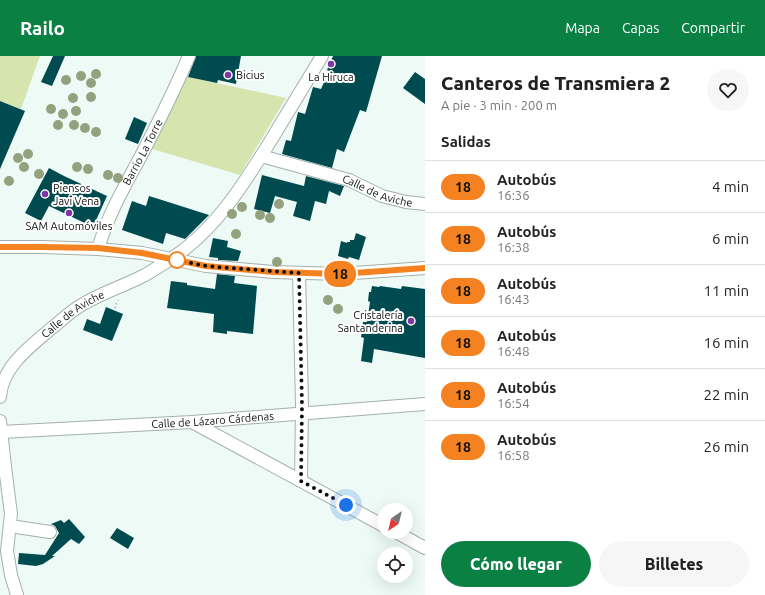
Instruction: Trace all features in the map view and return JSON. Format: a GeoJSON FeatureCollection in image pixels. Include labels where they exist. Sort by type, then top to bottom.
{"type":"FeatureCollection","features":[{"type":"Feature","properties":{"kind":"street","name":"Barrio La Torre"},"geometry":{"type":"LineString","coordinates":[[98,248],[103,232],[119,197],[189,56]]}},
{"type":"Feature","properties":{"kind":"street","name":"Calle de Aviche"},"geometry":{"type":"LineString","coordinates":[[0,397],[1,386],[12,366],[22,354],[64,318],[85,303],[145,275],[171,259],[195,241],[216,220],[235,197],[322,56]]}},
{"type":"Feature","properties":{"kind":"street","name":"Calle de Aviche"},"geometry":{"type":"LineString","coordinates":[[261,156],[349,180],[382,196],[406,202],[425,204]]}},
{"type":"Feature","properties":{"kind":"street"},"geometry":{"type":"LineString","coordinates":[[0,247],[98,248],[142,253],[206,266],[273,272],[340,274],[425,268]]}},
{"type":"Feature","properties":{"kind":"street"},"geometry":{"type":"LineString","coordinates":[[299,273],[302,414],[301,481]]}},
{"type":"Feature","properties":{"kind":"street","name":"Calle de Lázaro Cárdenas"},"geometry":{"type":"LineString","coordinates":[[0,427],[192,422],[425,404]]}},
{"type":"Feature","properties":{"kind":"street"},"geometry":{"type":"LineString","coordinates":[[192,422],[377,522]]}},
{"type":"Feature","properties":{"kind":"street"},"geometry":{"type":"LineString","coordinates":[[0,427],[11,514],[7,551],[17,595]]}},
{"type":"Feature","properties":{"kind":"street"},"geometry":{"type":"LineString","coordinates":[[10,526],[50,532]]}},
{"type":"Feature","properties":{"kind":"street"},"geometry":{"type":"LineString","coordinates":[[409,539],[425,548]]}},
{"type":"Feature","properties":{"kind":"green space"},"geometry":{"type":"Polygon","coordinates":[[[0,56],[40,56],[21,109],[0,101],[0,56]]]}},
{"type":"Feature","properties":{"kind":"green space"},"geometry":{"type":"Polygon","coordinates":[[[185,76],[286,98],[240,175],[149,148],[185,76]]]}},
{"type":"Feature","properties":{"kind":"building"},"geometry":{"type":"Polygon","coordinates":[[[53,56],[65,56],[52,86],[41,82],[53,56]]]}},
{"type":"Feature","properties":{"kind":"building"},"geometry":{"type":"Polygon","coordinates":[[[196,56],[241,56],[236,84],[218,80],[217,83],[188,77],[196,56]]]}},
{"type":"Feature","properties":{"kind":"building"},"geometry":{"type":"Polygon","coordinates":[[[333,56],[382,56],[366,112],[360,110],[344,152],[337,149],[332,168],[282,154],[286,140],[291,141],[298,112],[305,114],[313,87],[321,89],[329,71],[327,70],[333,56]]]}},
{"type":"Feature","properties":{"kind":"building"},"geometry":{"type":"Polygon","coordinates":[[[415,72],[425,79],[425,104],[403,88],[415,72]]]}},
{"type":"Feature","properties":{"kind":"building"},"geometry":{"type":"Polygon","coordinates":[[[0,101],[25,111],[0,169],[0,101]]]}},
{"type":"Feature","properties":{"kind":"building"},"geometry":{"type":"Polygon","coordinates":[[[134,117],[147,123],[138,144],[125,139],[134,117]]]}},
{"type":"Feature","properties":{"kind":"building"},"geometry":{"type":"Polygon","coordinates":[[[49,168],[107,196],[93,227],[49,206],[41,221],[25,213],[49,168]]]}},
{"type":"Feature","properties":{"kind":"building"},"geometry":{"type":"Polygon","coordinates":[[[262,175],[304,186],[306,176],[344,186],[340,196],[329,191],[326,204],[315,201],[310,221],[293,216],[297,202],[275,196],[270,213],[254,209],[262,175]]]}},
{"type":"Feature","properties":{"kind":"building"},"geometry":{"type":"Polygon","coordinates":[[[149,196],[209,215],[185,239],[166,233],[163,244],[122,230],[132,201],[146,206],[149,196]]]}},
{"type":"Feature","properties":{"kind":"building"},"geometry":{"type":"Polygon","coordinates":[[[356,233],[366,237],[359,260],[338,256],[341,241],[347,243],[350,242],[350,240],[354,240],[356,233]]]}},
{"type":"Feature","properties":{"kind":"building"},"geometry":{"type":"Polygon","coordinates":[[[213,238],[228,241],[227,247],[241,251],[238,261],[218,260],[218,258],[209,257],[213,238]]]}},
{"type":"Feature","properties":{"kind":"building"},"geometry":{"type":"Polygon","coordinates":[[[217,274],[235,276],[234,283],[257,286],[253,334],[227,331],[227,334],[213,332],[214,314],[167,308],[171,281],[215,289],[217,274]]]}},
{"type":"Feature","properties":{"kind":"building"},"geometry":{"type":"Polygon","coordinates":[[[372,286],[401,289],[402,286],[425,289],[425,358],[374,349],[372,363],[361,361],[364,338],[361,337],[363,322],[367,322],[370,302],[368,301],[369,292],[371,292],[372,286]]]}},
{"type":"Feature","properties":{"kind":"building"},"geometry":{"type":"Polygon","coordinates":[[[106,307],[123,314],[112,341],[83,330],[87,319],[100,324],[106,307]]]}},
{"type":"Feature","properties":{"kind":"building"},"geometry":{"type":"Polygon","coordinates":[[[69,519],[85,537],[79,544],[71,539],[52,556],[55,556],[43,564],[36,566],[18,564],[19,553],[45,555],[59,533],[55,526],[51,524],[61,520],[64,523],[69,519]]]}},
{"type":"Feature","properties":{"kind":"building"},"geometry":{"type":"Polygon","coordinates":[[[117,528],[134,538],[128,549],[110,538],[117,528]]]}},
{"type":"Feature","properties":{"kind":"bus line","name":"18"},"geometry":{"type":"LineString","coordinates":[[0,247],[98,248],[142,253],[206,266],[273,272],[340,274],[386,272],[425,268]]}},
{"type":"Feature","properties":{"kind":"place","name":"La Hiruca"},"geometry":{"type":"Point","coordinates":[331,64]}},
{"type":"Feature","properties":{"kind":"place","name":"Bicius"},"geometry":{"type":"Point","coordinates":[228,75]}},
{"type":"Feature","properties":{"kind":"place","name":"Piensos Javi Vena"},"geometry":{"type":"Point","coordinates":[45,194]}},
{"type":"Feature","properties":{"kind":"place","name":"SAM Automóviles"},"geometry":{"type":"Point","coordinates":[69,213]}},
{"type":"Feature","properties":{"kind":"place","name":"Cristalería Santanderina"},"geometry":{"type":"Point","coordinates":[411,321]}},
{"type":"Feature","properties":{"kind":"route"},"geometry":{"type":"LineString","coordinates":[[177,260],[206,266],[299,273],[302,405],[301,481],[346,505]]}}]}
